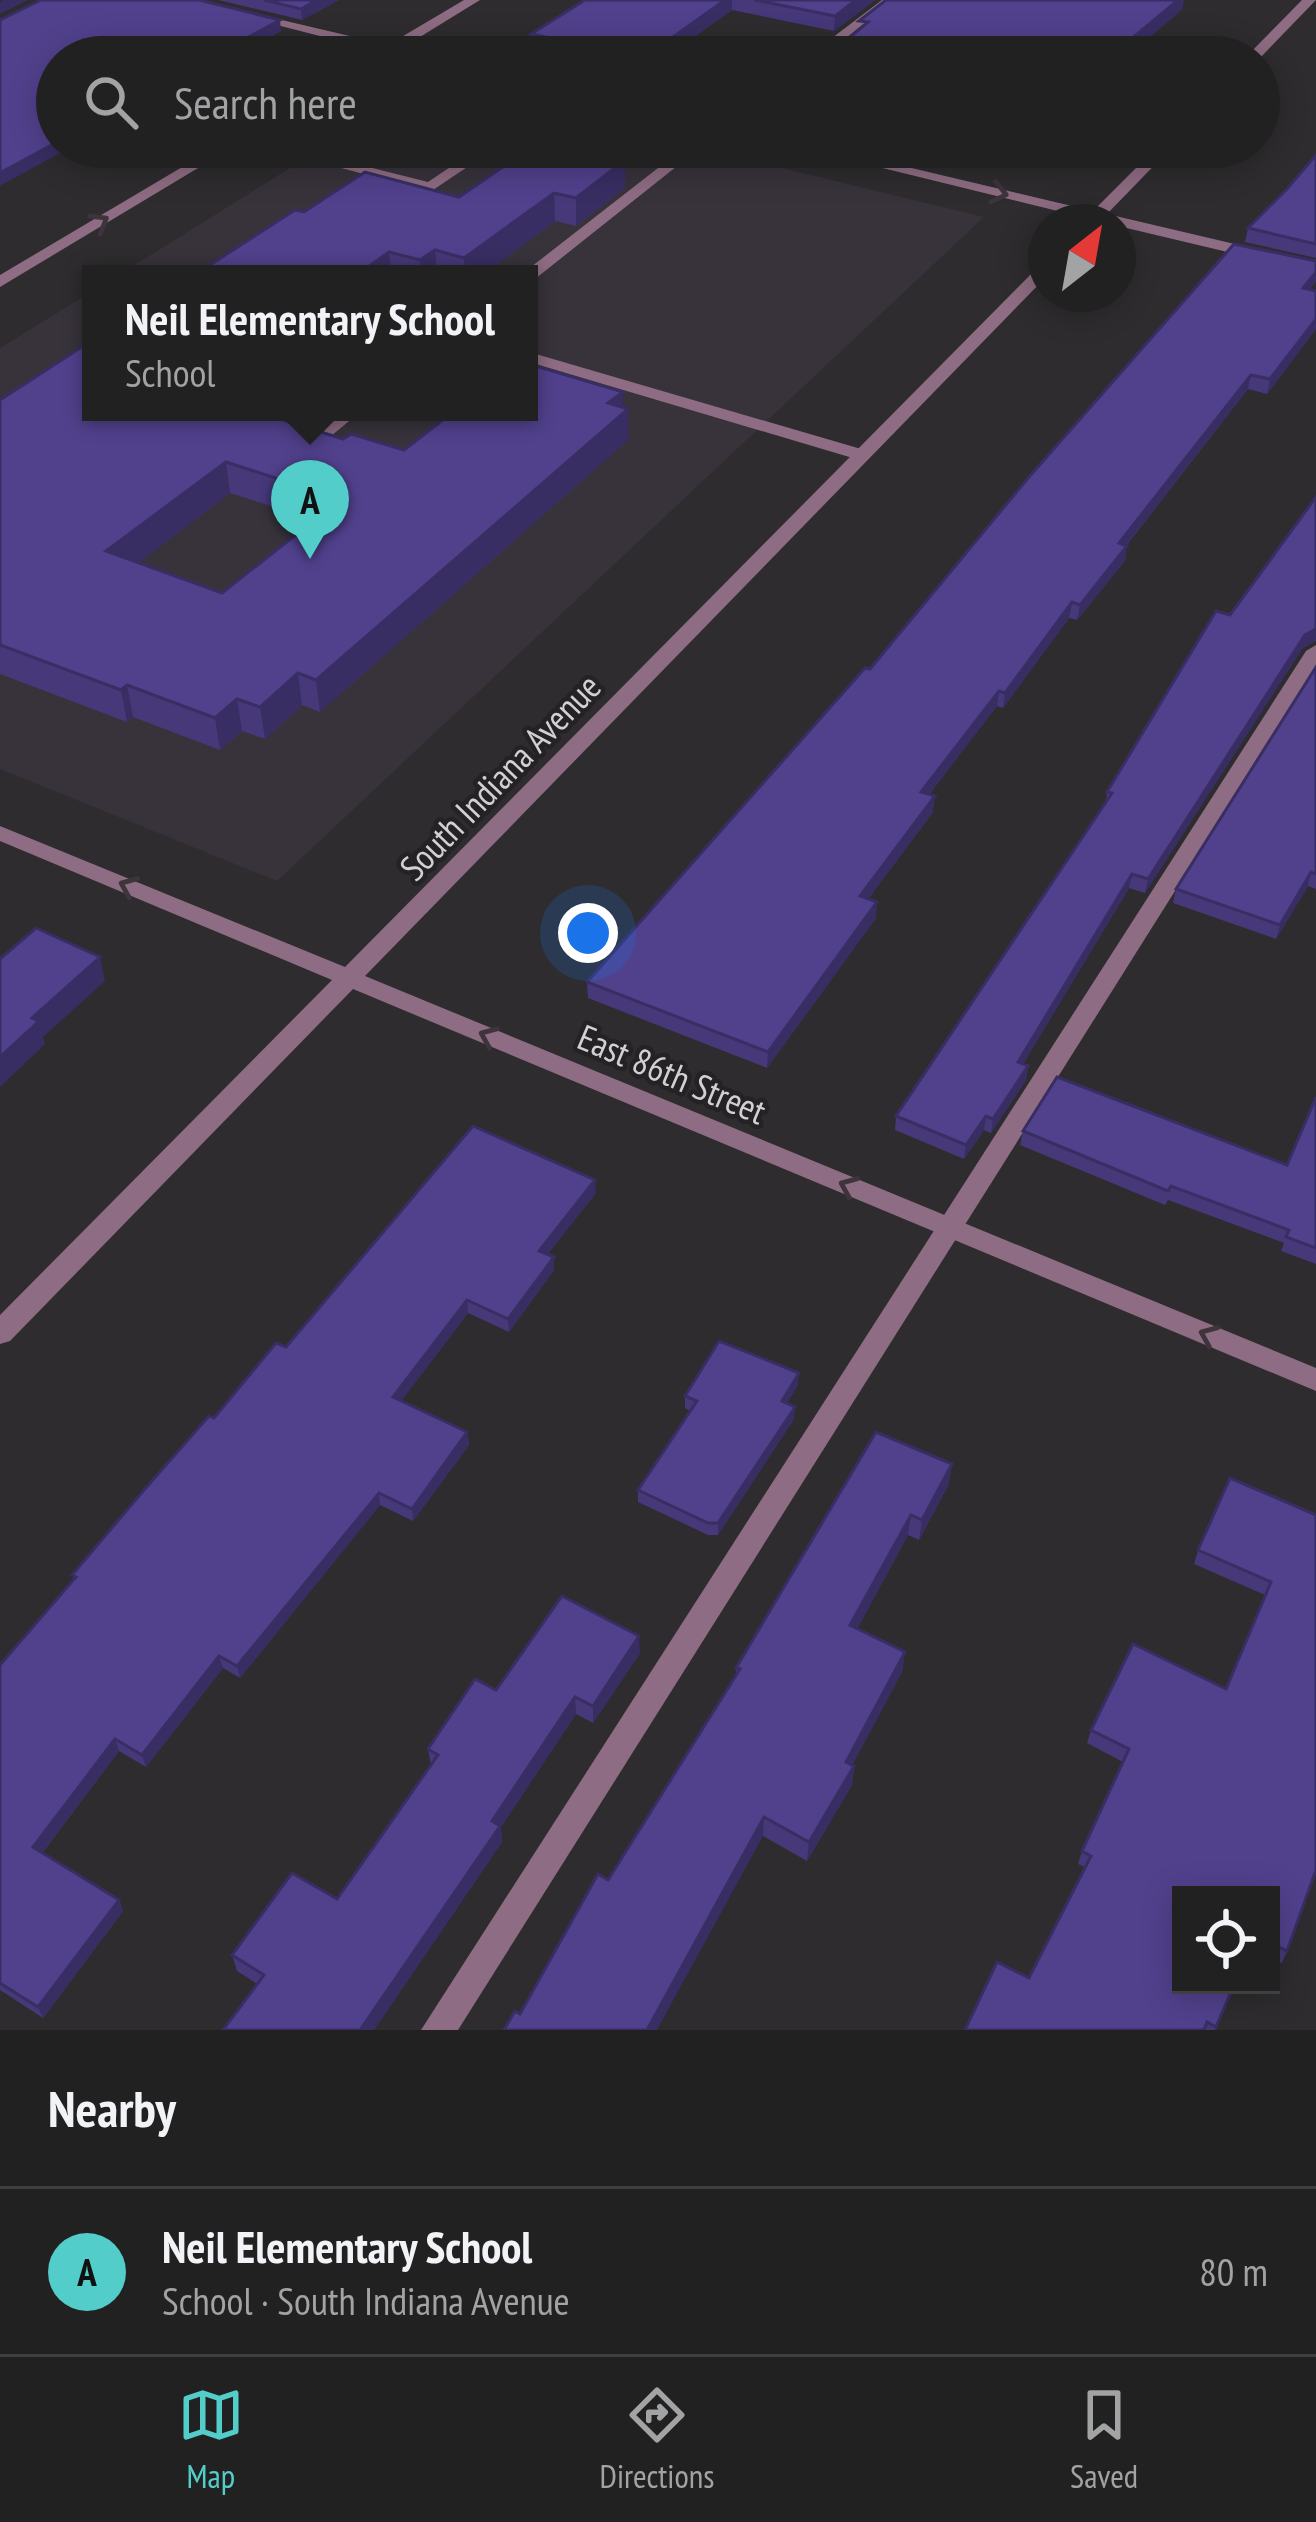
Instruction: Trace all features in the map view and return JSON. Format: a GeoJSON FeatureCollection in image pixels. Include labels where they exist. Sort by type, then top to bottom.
{"type":"FeatureCollection","features":[{"type":"Feature","properties":{"kind":"street"},"geometry":{"type":"LineString","coordinates":[[412,36],[472,0]]}},
{"type":"Feature","properties":{"kind":"street"},"geometry":{"type":"LineString","coordinates":[[842,36],[890,0]]}},
{"type":"Feature","properties":{"kind":"street"},"geometry":{"type":"LineString","coordinates":[[1274,36],[1309,0]]}},
{"type":"Feature","properties":{"kind":"street"},"geometry":{"type":"LineString","coordinates":[[222,10],[319,36]]}},
{"type":"Feature","properties":{"kind":"street"},"geometry":{"type":"LineString","coordinates":[[0,282],[191,168]]}},
{"type":"Feature","properties":{"kind":"street"},"geometry":{"type":"LineString","coordinates":[[354,168],[430,187],[458,168]]}},
{"type":"Feature","properties":{"kind":"street"},"geometry":{"type":"LineString","coordinates":[[538,269],[667,168]]}},
{"type":"Feature","properties":{"kind":"street"},"geometry":{"type":"LineString","coordinates":[[889,168],[1034,204]]}},
{"type":"Feature","properties":{"kind":"street"},"geometry":{"type":"LineString","coordinates":[[1109,204],[1144,168]]}},
{"type":"Feature","properties":{"kind":"street"},"geometry":{"type":"LineString","coordinates":[[1136,228],[1316,268]]}},
{"type":"Feature","properties":{"kind":"street","name":"South Indiana Avenue"},"geometry":{"type":"LineString","coordinates":[[0,1333],[1028,286]]}},
{"type":"Feature","properties":{"kind":"street"},"geometry":{"type":"LineString","coordinates":[[538,360],[862,455]]}},
{"type":"Feature","properties":{"kind":"street"},"geometry":{"type":"LineString","coordinates":[[319,437],[339,421]]}},
{"type":"Feature","properties":{"kind":"street"},"geometry":{"type":"LineString","coordinates":[[439,2030],[1316,651]]}},
{"type":"Feature","properties":{"kind":"street","name":"East 86th Street"},"geometry":{"type":"LineString","coordinates":[[0,833],[1316,1380]]}},
{"type":"Feature","properties":{"kind":"shaded area"},"geometry":{"type":"Polygon","coordinates":[[[290,168],[782,168],[984,217],[277,881],[0,769],[0,348],[82,298],[82,421],[538,421],[538,265],[134,265],[290,168]]]}},
{"type":"Feature","properties":{"kind":"building"},"geometry":{"type":"Polygon","coordinates":[[[41,0],[199,0],[280,20],[251,36],[36,36],[36,153],[0,173],[0,20],[41,0]]]}},
{"type":"Feature","properties":{"kind":"building"},"geometry":{"type":"Polygon","coordinates":[[[264,0],[317,0],[301,9],[264,0]]]}},
{"type":"Feature","properties":{"kind":"building"},"geometry":{"type":"Polygon","coordinates":[[[585,0],[725,0],[674,36],[531,34],[585,0]]]}},
{"type":"Feature","properties":{"kind":"building"},"geometry":{"type":"Polygon","coordinates":[[[755,0],[856,0],[835,16],[755,0]]]}},
{"type":"Feature","properties":{"kind":"building"},"geometry":{"type":"Polygon","coordinates":[[[886,0],[1178,0],[1135,36],[851,36],[868,22],[859,21],[886,0]]]}},
{"type":"Feature","properties":{"kind":"building"},"geometry":{"type":"Polygon","coordinates":[[[1316,155],[1316,244],[1248,228],[1287,189],[1316,155]]]}},
{"type":"Feature","properties":{"kind":"building"},"geometry":{"type":"Polygon","coordinates":[[[501,168],[615,168],[576,198],[554,193],[464,258],[435,250],[420,260],[389,252],[371,265],[210,265],[365,172],[459,197],[501,168]]]}},
{"type":"Feature","properties":{"kind":"building"},"geometry":{"type":"Polygon","coordinates":[[[1234,244],[1316,261],[1316,272],[1303,288],[1316,291],[1316,319],[1270,379],[1251,375],[1119,543],[1127,546],[1080,605],[1072,602],[1005,693],[999,691],[921,792],[935,796],[860,896],[877,902],[768,1052],[587,982],[865,668],[870,669],[1029,477],[1234,244]]]}},
{"type":"Feature","properties":{"kind":"building"},"geometry":{"type":"Polygon","coordinates":[[[82,347],[82,421],[286,421],[343,439],[351,434],[404,450],[441,421],[538,421],[538,367],[623,392],[608,403],[628,409],[316,680],[298,673],[260,707],[237,699],[215,718],[127,685],[121,690],[0,645],[0,400],[82,347]],[[226,462],[106,551],[222,593],[341,499],[226,462]]]}},
{"type":"Feature","properties":{"kind":"building"},"geometry":{"type":"Polygon","coordinates":[[[1316,497],[1316,629],[1305,635],[1148,879],[1132,874],[1018,1062],[1028,1066],[993,1119],[986,1116],[966,1145],[896,1116],[1112,793],[1107,792],[1216,611],[1230,615],[1316,497]]]}},
{"type":"Feature","properties":{"kind":"building"},"geometry":{"type":"Polygon","coordinates":[[[1316,667],[1316,874],[1311,872],[1280,925],[1176,889],[1316,667]]]}},
{"type":"Feature","properties":{"kind":"building"},"geometry":{"type":"Polygon","coordinates":[[[36,928],[100,957],[32,1018],[39,1021],[0,1057],[0,959],[36,928]]]}},
{"type":"Feature","properties":{"kind":"building"},"geometry":{"type":"Polygon","coordinates":[[[1057,1077],[1287,1165],[1316,1097],[1316,1248],[1286,1237],[1289,1230],[1171,1186],[1168,1191],[1023,1131],[1057,1077]]]}},
{"type":"Feature","properties":{"kind":"building"},"geometry":{"type":"Polygon","coordinates":[[[473,1126],[595,1180],[539,1251],[554,1257],[508,1319],[467,1300],[393,1397],[467,1432],[412,1509],[379,1493],[237,1666],[219,1656],[142,1755],[115,1739],[33,1847],[119,1900],[38,2007],[0,1983],[0,1665],[144,1490],[209,1416],[214,1418],[276,1343],[286,1347],[473,1126]]]}},
{"type":"Feature","properties":{"kind":"building"},"geometry":{"type":"Polygon","coordinates":[[[719,1341],[799,1373],[782,1401],[795,1407],[718,1523],[708,1523],[638,1490],[697,1401],[685,1396],[719,1341]]]}},
{"type":"Feature","properties":{"kind":"building"},"geometry":{"type":"Polygon","coordinates":[[[876,1432],[952,1464],[922,1520],[911,1515],[850,1625],[905,1652],[846,1762],[854,1766],[809,1842],[764,1817],[647,2030],[504,2030],[515,2011],[520,2014],[598,1874],[608,1880],[740,1669],[736,1668],[876,1432]]]}},
{"type":"Feature","properties":{"kind":"building"},"geometry":{"type":"Polygon","coordinates":[[[1230,1478],[1316,1515],[1316,1870],[1287,1951],[1280,1948],[1280,1886],[1172,1886],[1172,1994],[1230,1994],[1216,2027],[1207,2022],[1204,2030],[965,2030],[997,1962],[1029,1978],[1091,1856],[1082,1851],[1129,1749],[1091,1730],[1133,1644],[1226,1689],[1271,1582],[1198,1550],[1230,1478]]]}},
{"type":"Feature","properties":{"kind":"building"},"geometry":{"type":"Polygon","coordinates":[[[562,1596],[639,1636],[593,1706],[575,1697],[492,1821],[500,1826],[360,2030],[223,2030],[264,1975],[232,1955],[292,1873],[337,1899],[438,1755],[428,1749],[475,1679],[496,1690],[562,1596]]]}},
{"type":"Feature","properties":{"kind":"place","name":"Neil Elementary School"},"geometry":{"type":"Point","coordinates":[310,559]}}]}
